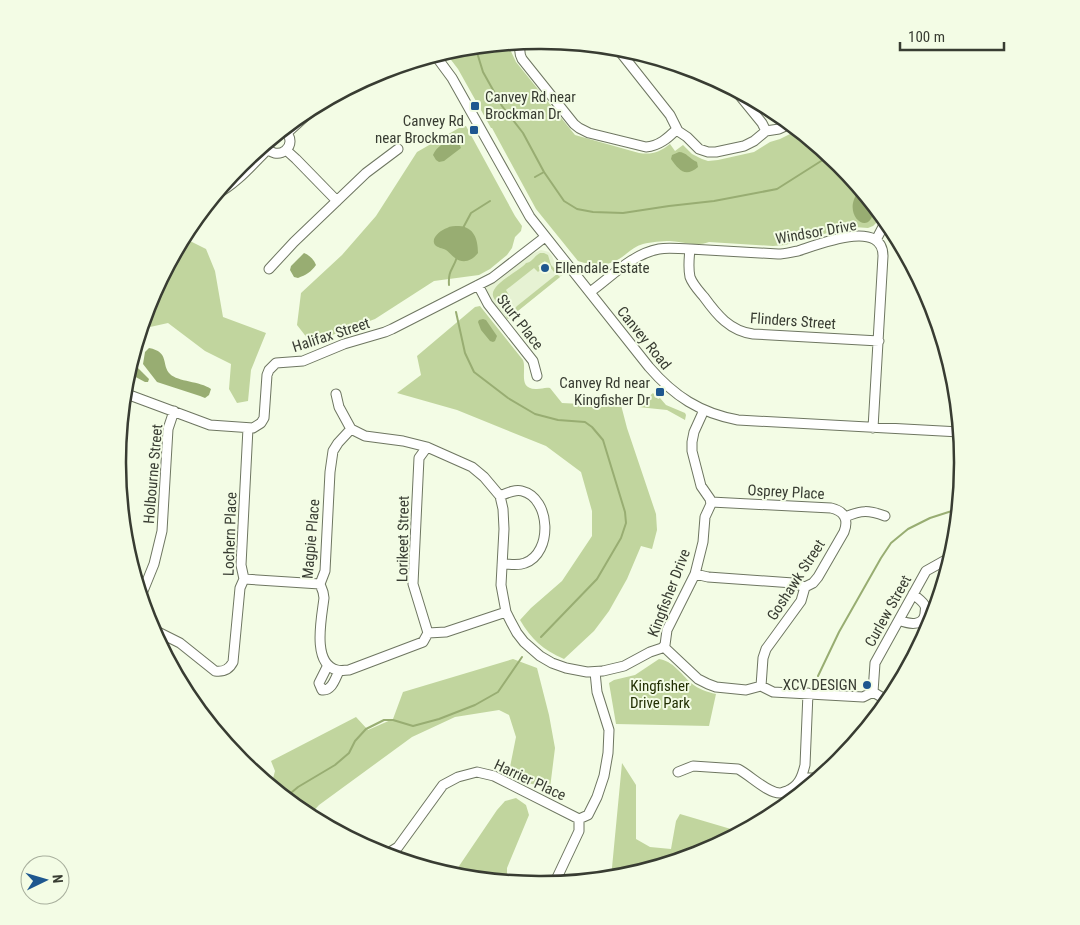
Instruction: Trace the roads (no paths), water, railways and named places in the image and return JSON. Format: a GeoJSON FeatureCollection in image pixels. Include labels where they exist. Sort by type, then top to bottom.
{"type":"FeatureCollection","features":[{"type":"Feature","properties":{"kind":"street"},"geometry":{"type":"LineString","coordinates":[[520,50],[522,59],[574,124],[582,130],[646,147],[660,144],[677,129]]}},
{"type":"Feature","properties":{"kind":"street"},"geometry":{"type":"LineString","coordinates":[[632,59],[670,115],[677,129],[697,147],[713,152],[749,144],[766,131],[783,127]]}},
{"type":"Feature","properties":{"kind":"street","name":"Canvey Road"},"geometry":{"type":"LineString","coordinates":[[440,61],[452,78],[526,212],[659,379],[682,398],[704,410],[738,420],[953,432]]}},
{"type":"Feature","properties":{"kind":"street"},"geometry":{"type":"LineString","coordinates":[[746,103],[766,131]]}},
{"type":"Feature","properties":{"kind":"street"},"geometry":{"type":"LineString","coordinates":[[270,149],[279,154],[286,150],[290,143],[287,135]]}},
{"type":"Feature","properties":{"kind":"street"},"geometry":{"type":"LineString","coordinates":[[269,269],[294,242],[366,173],[398,149]]}},
{"type":"Feature","properties":{"kind":"street"},"geometry":{"type":"LineString","coordinates":[[286,150],[337,201]]}},
{"type":"Feature","properties":{"kind":"street"},"geometry":{"type":"LineString","coordinates":[[876,240],[881,230]]}},
{"type":"Feature","properties":{"kind":"street","name":"Windsor Drive"},"geometry":{"type":"LineString","coordinates":[[690,249],[778,254],[790,253],[845,237],[862,236],[876,240],[882,246],[883,254],[873,428]]}},
{"type":"Feature","properties":{"kind":"street","name":"Halifax Street"},"geometry":{"type":"LineString","coordinates":[[248,428],[257,426],[264,418],[267,375],[276,363],[303,362],[344,344],[386,332],[478,286],[497,274],[545,237]]}},
{"type":"Feature","properties":{"kind":"street"},"geometry":{"type":"LineString","coordinates":[[590,292],[643,254],[664,249],[690,249]]}},
{"type":"Feature","properties":{"kind":"street","name":"Flinders Street"},"geometry":{"type":"LineString","coordinates":[[690,249],[689,269],[691,280],[716,312],[734,328],[753,334],[879,341]]}},
{"type":"Feature","properties":{"kind":"street","name":"Sturt Place"},"geometry":{"type":"LineString","coordinates":[[478,286],[485,301],[532,360],[537,376]]}},
{"type":"Feature","properties":{"kind":"street"},"geometry":{"type":"LineString","coordinates":[[336,394],[338,406],[351,428],[365,436],[403,441],[427,447],[472,467],[484,476],[500,496],[516,490],[533,496],[542,511],[546,529],[542,545],[532,560],[526,563],[502,564]]}},
{"type":"Feature","properties":{"kind":"street"},"geometry":{"type":"LineString","coordinates":[[132,396],[210,425],[248,428]]}},
{"type":"Feature","properties":{"kind":"street"},"geometry":{"type":"LineString","coordinates":[[704,410],[694,432],[692,451],[701,486],[711,502]]}},
{"type":"Feature","properties":{"kind":"street","name":"Holbourne Street"},"geometry":{"type":"LineString","coordinates":[[145,586],[157,554],[162,531],[168,429],[174,411]]}},
{"type":"Feature","properties":{"kind":"street","name":"Lochern Place"},"geometry":{"type":"LineString","coordinates":[[165,635],[180,643],[212,669],[219,672],[231,666],[235,658],[240,591],[244,579],[241,565],[248,428]]}},
{"type":"Feature","properties":{"kind":"street","name":"Magpie Place"},"geometry":{"type":"LineString","coordinates":[[326,662],[320,646],[324,598],[320,584],[326,571],[330,472],[333,452],[351,428]]}},
{"type":"Feature","properties":{"kind":"street","name":"Lorikeet Street"},"geometry":{"type":"LineString","coordinates":[[427,447],[419,458],[413,584],[428,633]]}},
{"type":"Feature","properties":{"kind":"street","name":"Kingfisher Drive"},"geometry":{"type":"LineString","coordinates":[[500,496],[504,529],[501,586],[506,612],[520,637],[536,653],[566,668],[595,672],[624,666],[664,647],[668,627],[695,574],[703,542],[705,517],[711,502]]}},
{"type":"Feature","properties":{"kind":"street","name":"Osprey Place"},"geometry":{"type":"LineString","coordinates":[[711,502],[831,508],[838,510],[845,517]]}},
{"type":"Feature","properties":{"kind":"street"},"geometry":{"type":"LineString","coordinates":[[845,517],[858,511],[866,510],[885,516]]}},
{"type":"Feature","properties":{"kind":"street","name":"Goshawk Street"},"geometry":{"type":"LineString","coordinates":[[761,686],[762,663],[768,646],[801,601],[804,588],[813,583],[818,577],[844,532],[845,517]]}},
{"type":"Feature","properties":{"kind":"street","name":"Curlew Street"},"geometry":{"type":"LineString","coordinates":[[873,692],[875,663],[926,571],[942,562]]}},
{"type":"Feature","properties":{"kind":"street"},"geometry":{"type":"LineString","coordinates":[[695,574],[708,577],[793,583],[804,588]]}},
{"type":"Feature","properties":{"kind":"street"},"geometry":{"type":"LineString","coordinates":[[244,579],[320,584]]}},
{"type":"Feature","properties":{"kind":"street"},"geometry":{"type":"LineString","coordinates":[[913,594],[924,604],[924,615]]}},
{"type":"Feature","properties":{"kind":"street"},"geometry":{"type":"LineString","coordinates":[[339,671],[329,688],[322,690],[319,683],[326,662],[339,671],[349,670],[423,642],[428,633],[446,632],[506,612]]}},
{"type":"Feature","properties":{"kind":"street"},"geometry":{"type":"LineString","coordinates":[[899,620],[912,624],[918,623],[923,618]]}},
{"type":"Feature","properties":{"kind":"street"},"geometry":{"type":"LineString","coordinates":[[664,647],[698,679],[716,687],[746,690],[761,686],[773,692],[863,697],[873,692],[881,697]]}},
{"type":"Feature","properties":{"kind":"street"},"geometry":{"type":"LineString","coordinates":[[558,875],[578,831],[579,819],[588,815],[604,776],[608,753],[608,730],[597,692],[595,672]]}},
{"type":"Feature","properties":{"kind":"street"},"geometry":{"type":"LineString","coordinates":[[678,772],[694,766],[738,769],[771,791],[781,793],[792,789],[799,783],[805,766],[808,693]]}},
{"type":"Feature","properties":{"kind":"street","name":"Harrier Place"},"geometry":{"type":"LineString","coordinates":[[394,849],[398,847],[443,785],[458,777],[477,772],[494,776],[579,819]]}},
{"type":"Feature","properties":{"kind":"street"},"geometry":{"type":"LineString","coordinates":[[801,778],[808,778]]}},
{"type":"Feature","properties":{"kind":"waterway"},"geometry":{"type":"LineString","coordinates":[[477,54],[483,72],[502,106],[523,133],[544,172]]}},
{"type":"Feature","properties":{"kind":"waterway"},"geometry":{"type":"LineString","coordinates":[[535,177],[544,172],[564,201],[577,209],[593,212],[623,213],[714,201],[777,189],[823,160]]}},
{"type":"Feature","properties":{"kind":"waterway"},"geometry":{"type":"LineString","coordinates":[[463,228],[471,213],[490,201]]}},
{"type":"Feature","properties":{"kind":"waterway"},"geometry":{"type":"LineString","coordinates":[[449,285],[450,273],[457,257]]}},
{"type":"Feature","properties":{"kind":"waterway"},"geometry":{"type":"LineString","coordinates":[[456,312],[465,353],[474,372],[508,398],[535,414],[558,420],[585,422],[603,440],[625,512],[626,523],[621,538],[597,579],[541,637]]}},
{"type":"Feature","properties":{"kind":"waterway"},"geometry":{"type":"LineString","coordinates":[[818,676],[839,632],[891,543],[908,529],[930,518],[951,511]]}},
{"type":"Feature","properties":{"kind":"waterway"},"geometry":{"type":"LineString","coordinates":[[291,793],[335,765],[349,753],[355,741],[366,729],[384,720],[393,720],[413,726],[439,719],[475,705],[498,692],[522,657]]}},
{"type":"Feature","properties":{"kind":"place","name":"Canvey Rd near Brockman Dr"},"geometry":{"type":"Point","coordinates":[475,106]}},
{"type":"Feature","properties":{"kind":"place","name":"Canvey Rd near Brockman"},"geometry":{"type":"Point","coordinates":[474,130]}},
{"type":"Feature","properties":{"kind":"place","name":"Ellendale Estate"},"geometry":{"type":"Point","coordinates":[545,268]}},
{"type":"Feature","properties":{"kind":"place","name":"Canvey Rd near Kingfisher Dr"},"geometry":{"type":"Point","coordinates":[660,392]}},
{"type":"Feature","properties":{"kind":"place","name":"XCV DESIGN"},"geometry":{"type":"Point","coordinates":[867,685]}},
{"type":"Feature","properties":{"kind":"park label","name":"Kingfisher Drive Park"},"geometry":{"type":"Point","coordinates":[660,694]}}]}
